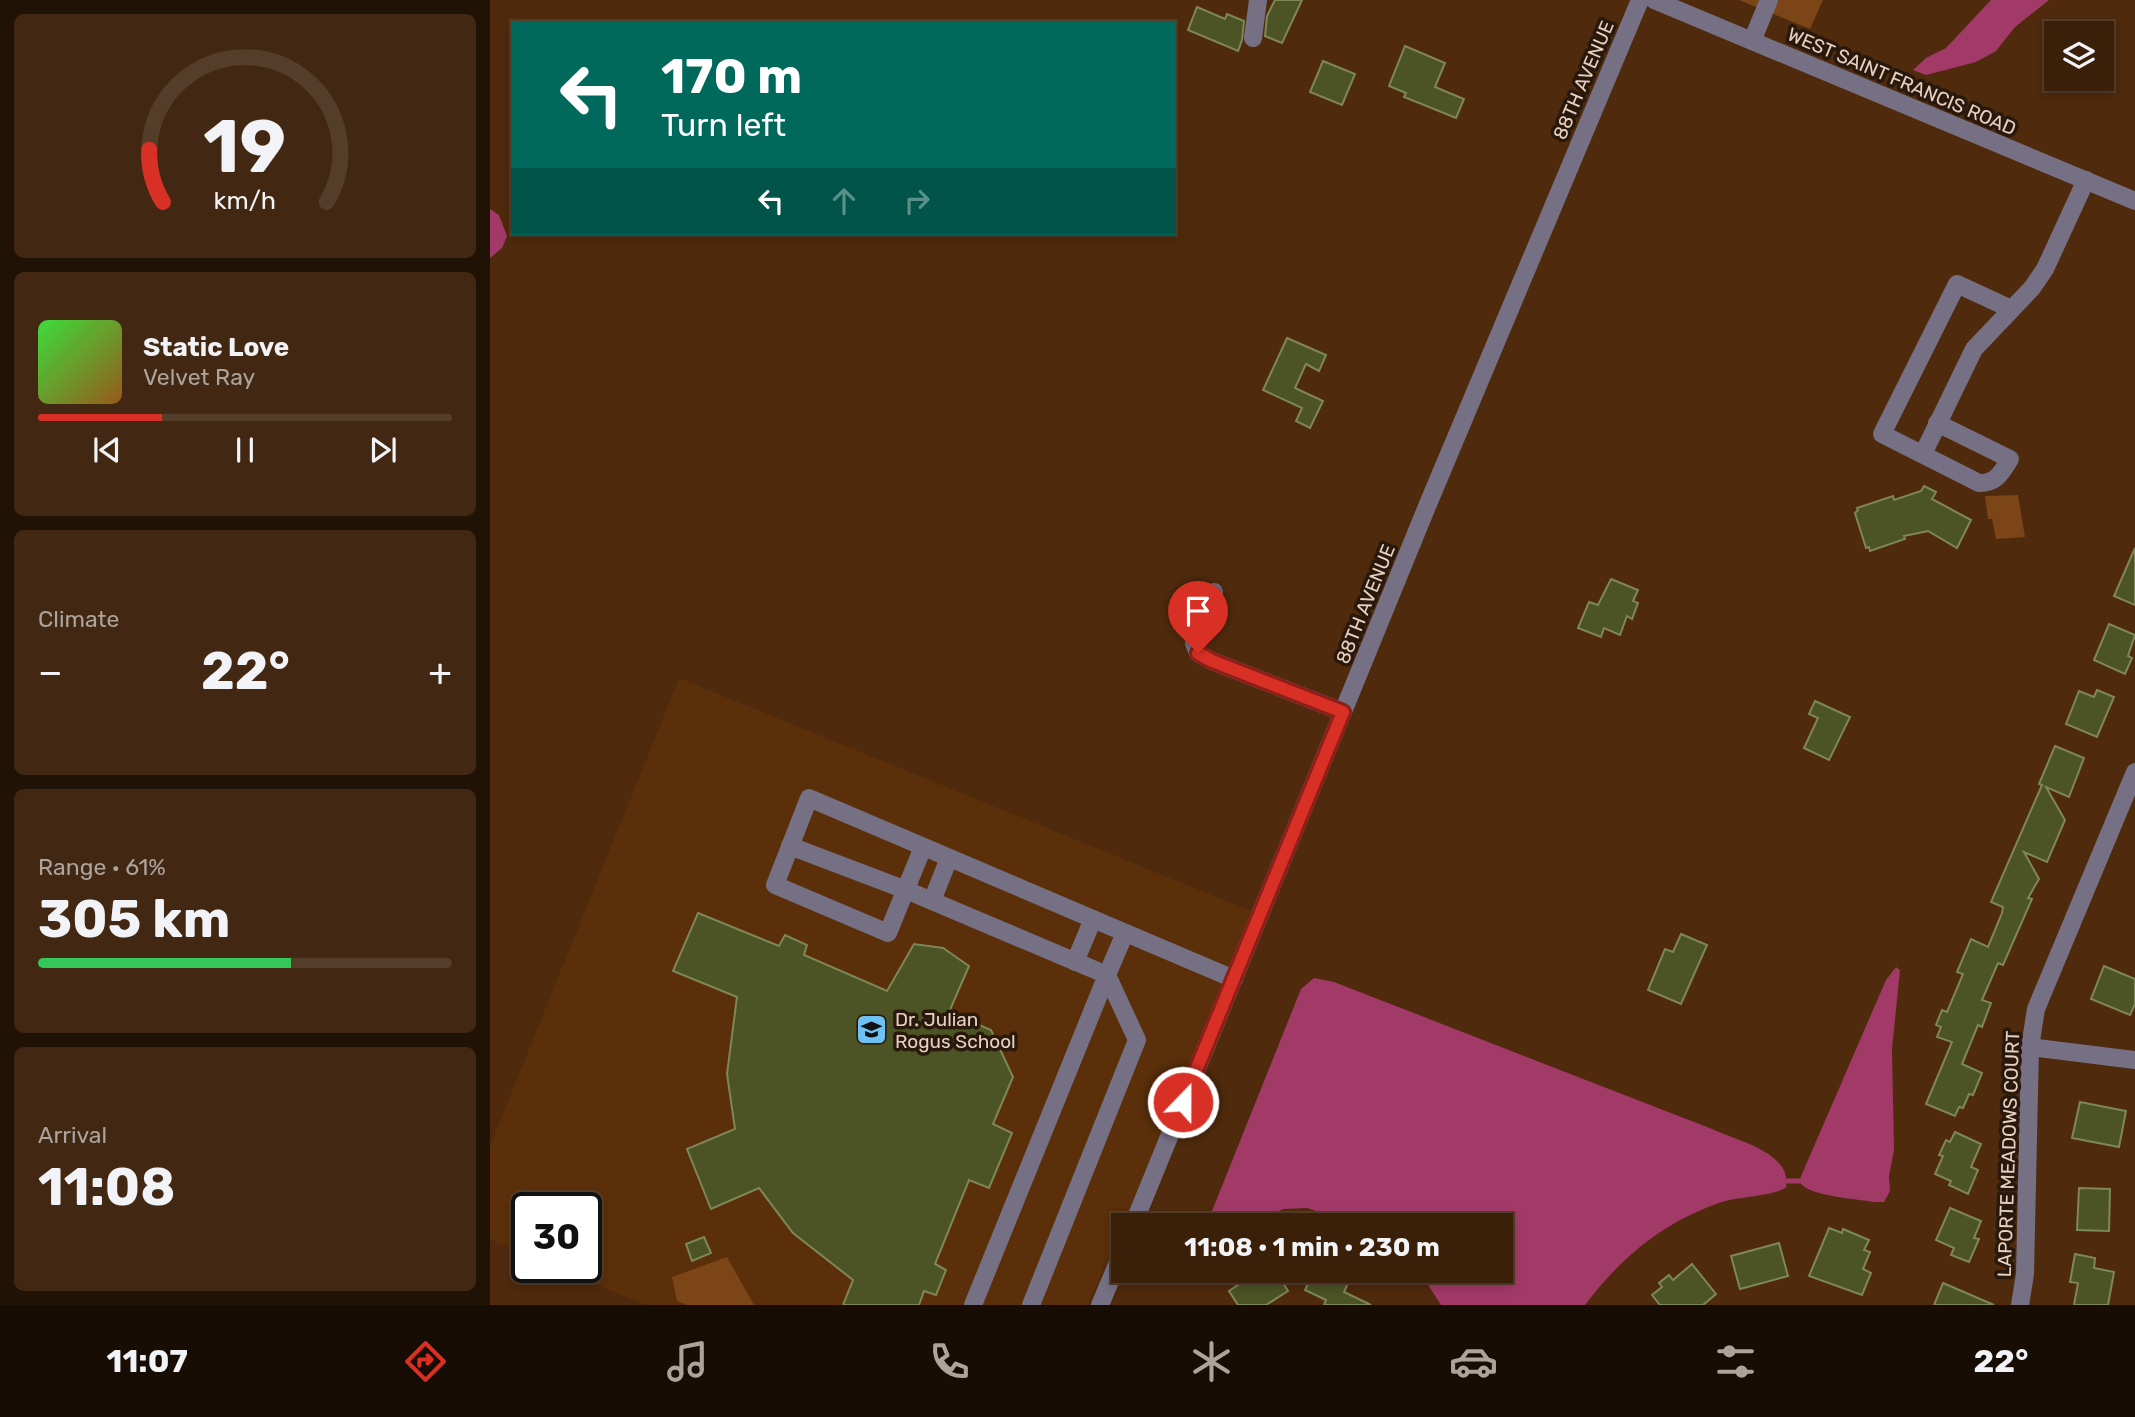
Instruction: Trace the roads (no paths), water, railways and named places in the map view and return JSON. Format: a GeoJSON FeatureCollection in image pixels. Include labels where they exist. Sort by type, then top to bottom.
{"type":"FeatureCollection","features":[{"type":"Feature","properties":{"kind":"street"},"geometry":{"type":"LineString","coordinates":[[1253,38],[1258,0]]}},
{"type":"Feature","properties":{"kind":"street","name":"88TH AVENUE"},"geometry":{"type":"LineString","coordinates":[[1138,1213],[1343,712],[1640,0]]}},
{"type":"Feature","properties":{"kind":"street","name":"WEST SAINT FRANCIS ROAD"},"geometry":{"type":"LineString","coordinates":[[1654,0],[2135,201]]}},
{"type":"Feature","properties":{"kind":"street"},"geometry":{"type":"LineString","coordinates":[[1752,41],[1769,0]]}},
{"type":"Feature","properties":{"kind":"street"},"geometry":{"type":"LineString","coordinates":[[1923,454],[1974,349],[2032,288],[2045,269],[2086,180]]}},
{"type":"Feature","properties":{"kind":"street"},"geometry":{"type":"LineString","coordinates":[[1937,423],[2010,458],[1997,479],[1989,483],[1979,483],[1882,434],[1958,284],[2011,309]]}},
{"type":"Feature","properties":{"kind":"street"},"geometry":{"type":"LineString","coordinates":[[1214,592],[1194,643],[1198,653],[1212,661],[1343,712]]}},
{"type":"Feature","properties":{"kind":"street","name":"LAPORTE MEADOWS COURT"},"geometry":{"type":"LineString","coordinates":[[2020,1305],[2025,1273],[2030,1047],[2036,1009],[2135,772]]}},
{"type":"Feature","properties":{"kind":"street"},"geometry":{"type":"LineString","coordinates":[[923,847],[888,933],[775,886],[809,798],[1234,979]]}},
{"type":"Feature","properties":{"kind":"street"},"geometry":{"type":"LineString","coordinates":[[790,846],[906,890],[1107,975],[1137,1040],[1031,1305]]}},
{"type":"Feature","properties":{"kind":"street"},"geometry":{"type":"LineString","coordinates":[[932,901],[949,858]]}},
{"type":"Feature","properties":{"kind":"street"},"geometry":{"type":"LineString","coordinates":[[1076,962],[1093,919]]}},
{"type":"Feature","properties":{"kind":"street"},"geometry":{"type":"LineString","coordinates":[[973,1305],[1125,933]]}},
{"type":"Feature","properties":{"kind":"street"},"geometry":{"type":"LineString","coordinates":[[2030,1047],[2135,1060]]}},
{"type":"Feature","properties":{"kind":"street"},"geometry":{"type":"LineString","coordinates":[[1100,1305],[1111,1279]]}},
{"type":"Feature","properties":{"kind":"waterway"},"geometry":{"type":"LineString","coordinates":[[1787,1181],[1799,1181]]}},
{"type":"Feature","properties":{"kind":"place","name":"Dr. Julian Rogus School"},"geometry":{"type":"Point","coordinates":[872,1030]}}]}
